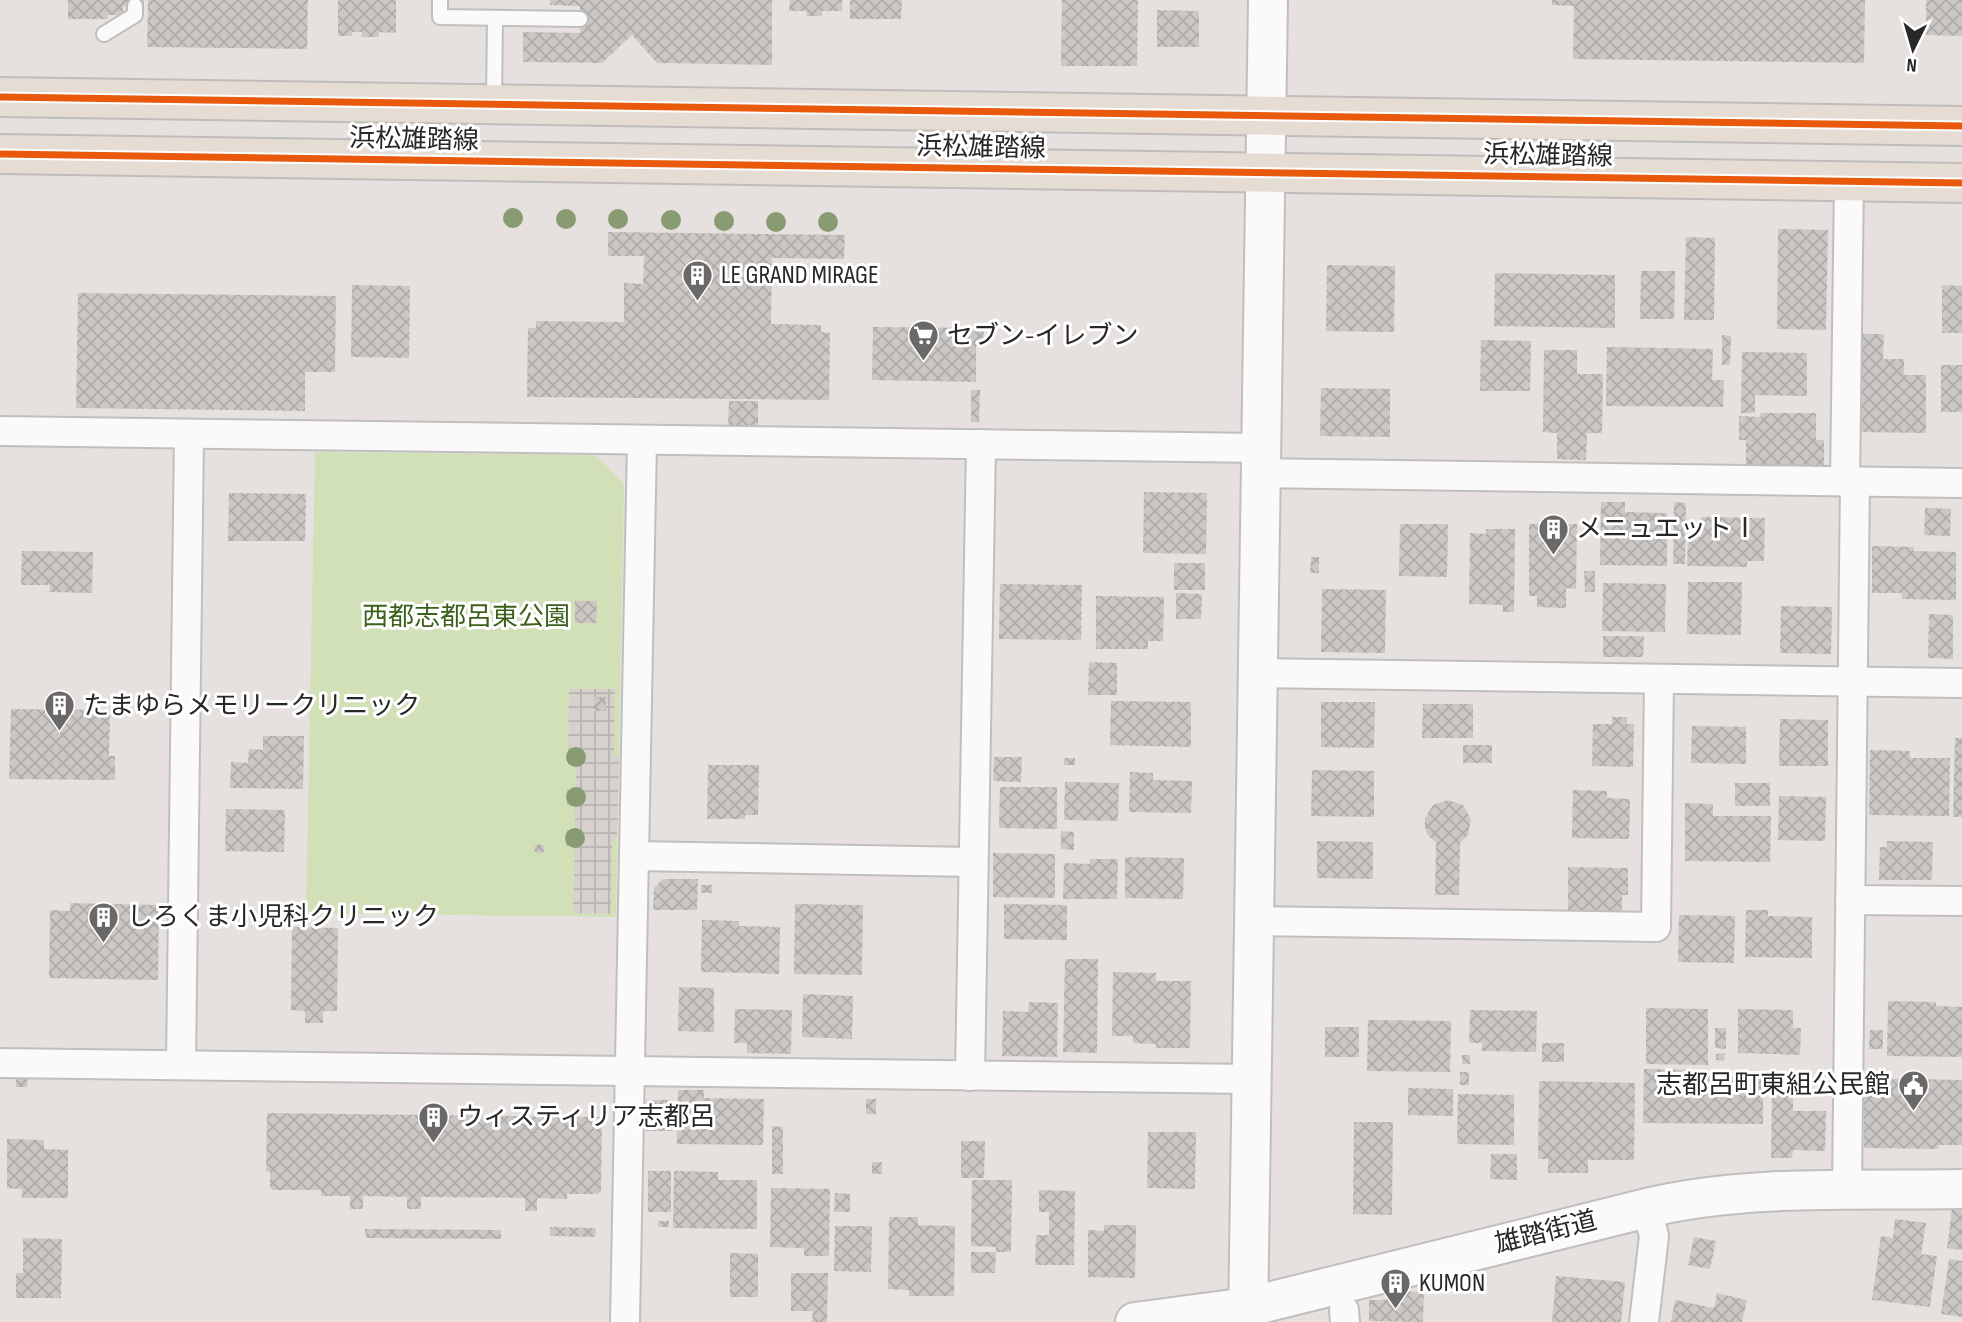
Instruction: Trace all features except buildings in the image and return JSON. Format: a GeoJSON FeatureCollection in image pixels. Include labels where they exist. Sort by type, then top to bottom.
{"type":"FeatureCollection","features":[{"type":"Feature","properties":{"kind":"main road","name":"浜松雄踏線"},"geometry":{"type":"LineString","coordinates":[[0,97],[1962,126]]}},
{"type":"Feature","properties":{"kind":"main road","name":"浜松雄踏線"},"geometry":{"type":"LineString","coordinates":[[0,154],[1962,183]]}},
{"type":"Feature","properties":{"kind":"street"},"geometry":{"type":"LineString","coordinates":[[1248,1315],[1268,0]]}},
{"type":"Feature","properties":{"kind":"street"},"geometry":{"type":"LineString","coordinates":[[1847,1191],[1853,682],[1849,181]]}},
{"type":"Feature","properties":{"kind":"street"},"geometry":{"type":"LineString","coordinates":[[0,431],[981,444],[1261,461],[1962,483]]}},
{"type":"Feature","properties":{"kind":"street"},"geometry":{"type":"LineString","coordinates":[[181,1065],[189,434]]}},
{"type":"Feature","properties":{"kind":"street"},"geometry":{"type":"LineString","coordinates":[[625,1322],[642,440]]}},
{"type":"Feature","properties":{"kind":"street"},"geometry":{"type":"LineString","coordinates":[[970,1076],[981,444]]}},
{"type":"Feature","properties":{"kind":"street"},"geometry":{"type":"LineString","coordinates":[[1258,673],[1962,683]]}},
{"type":"Feature","properties":{"kind":"street"},"geometry":{"type":"LineString","coordinates":[[1254,921],[1656,927],[1659,679]]}},
{"type":"Feature","properties":{"kind":"street"},"geometry":{"type":"LineString","coordinates":[[634,856],[974,862]]}},
{"type":"Feature","properties":{"kind":"street"},"geometry":{"type":"LineString","coordinates":[[1850,900],[1962,901]]}},
{"type":"Feature","properties":{"kind":"street"},"geometry":{"type":"LineString","coordinates":[[0,1063],[1252,1079]]}},
{"type":"Feature","properties":{"kind":"street","name":"雄踏街道"},"geometry":{"type":"LineString","coordinates":[[1135,1322],[1248,1315],[1647,1208],[1730,1195],[1962,1189]]}},
{"type":"Feature","properties":{"kind":"street"},"geometry":{"type":"LineString","coordinates":[[1644,1322],[1654,1236],[1647,1208]]}},
{"type":"Feature","properties":{"kind":"lane"},"geometry":{"type":"LineString","coordinates":[[440,0],[440,17],[580,19]]}},
{"type":"Feature","properties":{"kind":"lane"},"geometry":{"type":"LineString","coordinates":[[104,34],[135,15],[135,6]]}},
{"type":"Feature","properties":{"kind":"lane"},"geometry":{"type":"LineString","coordinates":[[494,104],[495,18]]}},
{"type":"Feature","properties":{"kind":"green space","name":"西都志都呂東公園"},"geometry":{"type":"Polygon","coordinates":[[[315,452],[596,455],[624,484],[616,917],[306,913],[315,452]]]}},
{"type":"Feature","properties":{"kind":"shaded area"},"geometry":{"type":"Polygon","coordinates":[[[569,689],[615,689],[614,756],[619,757],[617,838],[612,839],[611,914],[573,913],[575,846],[566,846],[567,830],[575,829],[575,806],[567,805],[567,789],[576,789],[576,765],[568,764],[569,689]]]}},
{"type":"Feature","properties":{"kind":"cycle path"},"geometry":{"type":"LineString","coordinates":[[0,97],[1962,126]]}},
{"type":"Feature","properties":{"kind":"cycle path"},"geometry":{"type":"LineString","coordinates":[[0,154],[1962,183]]}},
{"type":"Feature","properties":{"kind":"place","name":"LE GRAND MIRAGE"},"geometry":{"type":"Point","coordinates":[698,302]}},
{"type":"Feature","properties":{"kind":"place","name":"セブン-イレブン"},"geometry":{"type":"Point","coordinates":[924,363]}},
{"type":"Feature","properties":{"kind":"place","name":"メニュエットⅠ"},"geometry":{"type":"Point","coordinates":[1553,556]}},
{"type":"Feature","properties":{"kind":"place","name":"たまゆらメモリークリニック"},"geometry":{"type":"Point","coordinates":[60,733]}},
{"type":"Feature","properties":{"kind":"place","name":"しろくま小児科クリニック"},"geometry":{"type":"Point","coordinates":[104,944]}},
{"type":"Feature","properties":{"kind":"place","name":"志都呂町東組公民館"},"geometry":{"type":"Point","coordinates":[1913,1112]}},
{"type":"Feature","properties":{"kind":"place","name":"ウィスティリア志都呂"},"geometry":{"type":"Point","coordinates":[434,1144]}},
{"type":"Feature","properties":{"kind":"place","name":"KUMON"},"geometry":{"type":"Point","coordinates":[1396,1310]}}]}
